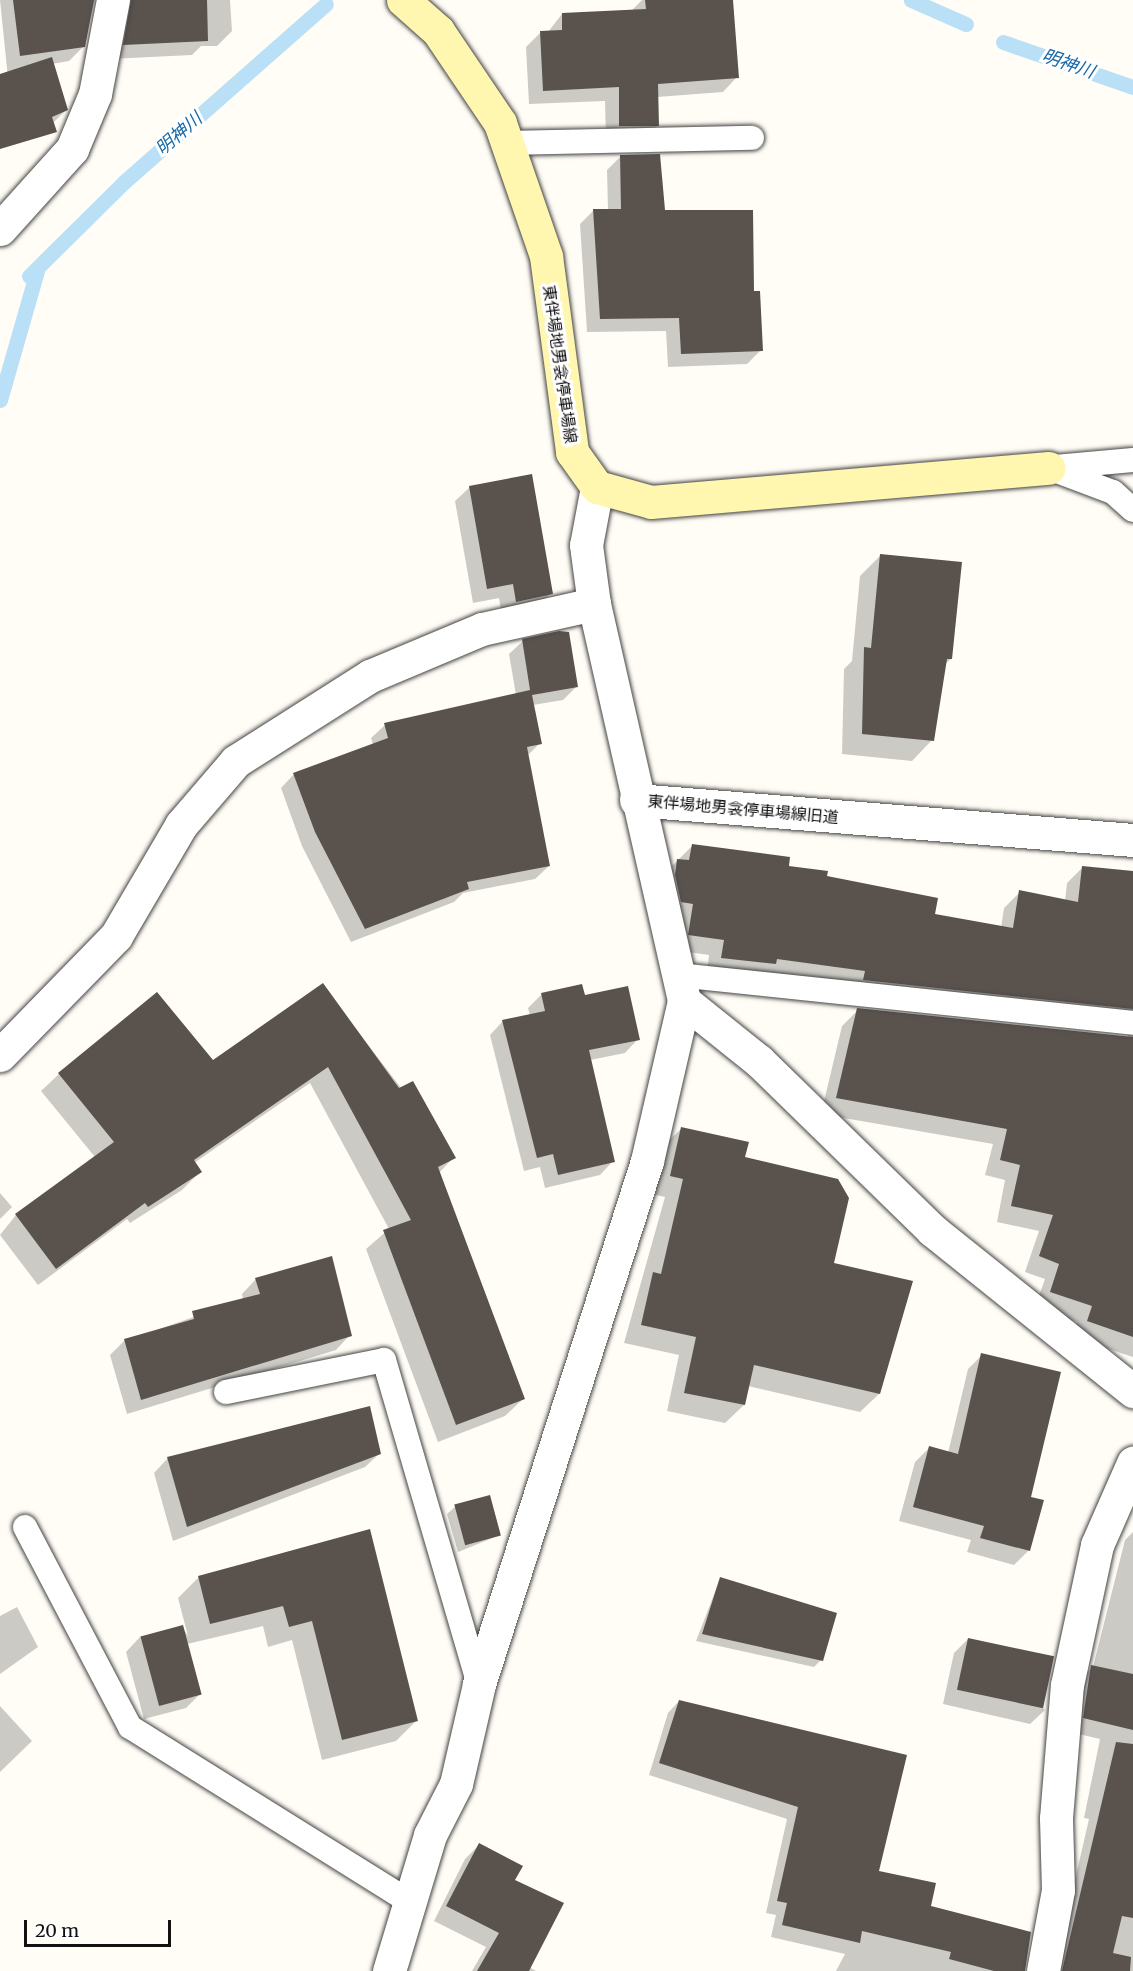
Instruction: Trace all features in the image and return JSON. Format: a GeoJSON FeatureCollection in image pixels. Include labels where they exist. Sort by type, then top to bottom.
{"type":"FeatureCollection","features":[{"type":"Feature","properties":{"kind":"main road","name":"東伴場地男衾停車場線"},"geometry":{"type":"LineString","coordinates":[[403,0],[438,31],[500,123],[546,256],[572,452],[597,487]]}},
{"type":"Feature","properties":{"kind":"main road"},"geometry":{"type":"LineString","coordinates":[[597,487],[651,502],[1050,468]]}},
{"type":"Feature","properties":{"kind":"street"},"geometry":{"type":"LineString","coordinates":[[0,229],[72,149],[95,94],[113,0]]}},
{"type":"Feature","properties":{"kind":"street","name":"東伴場地男衾停車場線旧道"},"geometry":{"type":"LineString","coordinates":[[597,487],[586,545],[594,604],[636,800],[1133,840]]}},
{"type":"Feature","properties":{"kind":"street"},"geometry":{"type":"LineString","coordinates":[[0,1055],[116,936],[181,825],[236,762],[370,676],[482,629],[594,604]]}},
{"type":"Feature","properties":{"kind":"street"},"geometry":{"type":"LineString","coordinates":[[389,1971],[430,1835],[456,1784],[479,1684],[647,1161],[681,988],[636,800]]}},
{"type":"Feature","properties":{"kind":"street"},"geometry":{"type":"LineString","coordinates":[[681,988],[759,1060],[932,1230],[1133,1391]]}},
{"type":"Feature","properties":{"kind":"street"},"geometry":{"type":"LineString","coordinates":[[1043,1971],[1058,1890],[1056,1818],[1067,1685],[1097,1545],[1133,1463]]}},
{"type":"Feature","properties":{"kind":"lane"},"geometry":{"type":"LineString","coordinates":[[507,143],[752,138]]}},
{"type":"Feature","properties":{"kind":"lane"},"geometry":{"type":"LineString","coordinates":[[1050,468],[1133,460]]}},
{"type":"Feature","properties":{"kind":"lane"},"geometry":{"type":"LineString","coordinates":[[1050,468],[1113,492],[1133,510]]}},
{"type":"Feature","properties":{"kind":"lane"},"geometry":{"type":"LineString","coordinates":[[681,988],[1133,1023]]}},
{"type":"Feature","properties":{"kind":"lane"},"geometry":{"type":"LineString","coordinates":[[226,1392],[384,1360],[479,1684]]}},
{"type":"Feature","properties":{"kind":"lane"},"geometry":{"type":"LineString","coordinates":[[24,1527],[130,1726],[410,1902]]}},
{"type":"Feature","properties":{"kind":"building"},"geometry":{"type":"Polygon","coordinates":[[[13,0],[94,0],[85,47],[20,56],[13,0]]]}},
{"type":"Feature","properties":{"kind":"building"},"geometry":{"type":"Polygon","coordinates":[[[131,0],[207,0],[208,41],[123,45],[131,0]]]}},
{"type":"Feature","properties":{"kind":"building"},"geometry":{"type":"Polygon","coordinates":[[[645,0],[733,0],[739,78],[658,84],[659,126],[619,126],[619,87],[543,91],[540,31],[562,30],[562,13],[646,9],[645,0]]]}},
{"type":"Feature","properties":{"kind":"building"},"geometry":{"type":"Polygon","coordinates":[[[52,57],[68,110],[52,117],[57,132],[0,149],[0,74],[52,57]]]}},
{"type":"Feature","properties":{"kind":"building"},"geometry":{"type":"Polygon","coordinates":[[[660,154],[665,210],[753,210],[754,291],[760,291],[763,351],[681,354],[679,318],[600,319],[593,209],[621,209],[620,155],[660,154]]]}},
{"type":"Feature","properties":{"kind":"building"},"geometry":{"type":"Polygon","coordinates":[[[532,474],[553,594],[516,602],[513,584],[487,589],[469,486],[532,474]]]}},
{"type":"Feature","properties":{"kind":"building"},"geometry":{"type":"Polygon","coordinates":[[[880,554],[962,562],[952,659],[947,659],[934,741],[862,734],[864,647],[871,648],[880,554]]]}},
{"type":"Feature","properties":{"kind":"building"},"geometry":{"type":"Polygon","coordinates":[[[559,631],[569,632],[578,687],[532,695],[542,744],[527,747],[550,866],[467,882],[469,889],[365,929],[315,832],[293,773],[388,738],[384,723],[530,690],[522,639],[559,631]]]}},
{"type":"Feature","properties":{"kind":"building"},"geometry":{"type":"Polygon","coordinates":[[[692,844],[790,857],[789,866],[828,871],[827,876],[938,898],[935,914],[1013,928],[1019,890],[1078,902],[1082,866],[1133,871],[1133,1009],[863,980],[865,971],[777,959],[776,964],[721,958],[724,940],[688,935],[693,904],[681,902],[675,875],[677,859],[689,860],[692,844]]]}},
{"type":"Feature","properties":{"kind":"building"},"geometry":{"type":"Polygon","coordinates":[[[323,983],[399,1088],[413,1081],[456,1158],[438,1167],[525,1399],[456,1425],[383,1230],[411,1220],[328,1067],[194,1160],[202,1172],[148,1207],[145,1203],[56,1269],[15,1214],[114,1142],[58,1073],[157,992],[213,1060],[323,983]]]}},
{"type":"Feature","properties":{"kind":"building"},"geometry":{"type":"Polygon","coordinates":[[[582,984],[585,995],[628,986],[640,1040],[589,1050],[615,1162],[558,1175],[553,1154],[537,1158],[502,1020],[545,1011],[541,993],[582,984]]]}},
{"type":"Feature","properties":{"kind":"building"},"geometry":{"type":"Polygon","coordinates":[[[857,1008],[1133,1037],[1133,1337],[1087,1321],[1092,1306],[1050,1292],[1059,1264],[1039,1256],[1053,1215],[1011,1206],[1020,1165],[1000,1160],[1007,1129],[836,1098],[857,1008]]]}},
{"type":"Feature","properties":{"kind":"building"},"geometry":{"type":"Polygon","coordinates":[[[681,1127],[749,1142],[745,1157],[838,1179],[849,1198],[834,1263],[913,1281],[880,1394],[754,1365],[745,1405],[684,1393],[696,1337],[641,1325],[653,1272],[661,1274],[683,1179],[670,1176],[681,1127]]]}},
{"type":"Feature","properties":{"kind":"building"},"geometry":{"type":"Polygon","coordinates":[[[332,1256],[352,1336],[141,1400],[124,1339],[194,1319],[192,1311],[260,1294],[255,1278],[332,1256]]]}},
{"type":"Feature","properties":{"kind":"building"},"geometry":{"type":"Polygon","coordinates":[[[981,1353],[1061,1372],[1031,1497],[1044,1500],[1030,1551],[980,1538],[984,1526],[913,1507],[929,1446],[958,1454],[981,1353]]]}},
{"type":"Feature","properties":{"kind":"building"},"geometry":{"type":"Polygon","coordinates":[[[370,1406],[381,1454],[187,1527],[167,1457],[370,1406]]]}},
{"type":"Feature","properties":{"kind":"building"},"geometry":{"type":"Polygon","coordinates":[[[490,1495],[501,1536],[465,1545],[454,1505],[490,1495]]]}},
{"type":"Feature","properties":{"kind":"building"},"geometry":{"type":"Polygon","coordinates":[[[370,1529],[418,1721],[342,1740],[312,1621],[289,1627],[283,1606],[210,1624],[198,1576],[370,1529]]]}},
{"type":"Feature","properties":{"kind":"building"},"geometry":{"type":"Polygon","coordinates":[[[720,1577],[837,1613],[823,1661],[702,1634],[720,1577]]]}},
{"type":"Feature","properties":{"kind":"building"},"geometry":{"type":"Polygon","coordinates":[[[183,1625],[202,1695],[159,1706],[140,1636],[183,1625]]]}},
{"type":"Feature","properties":{"kind":"building"},"geometry":{"type":"Polygon","coordinates":[[[968,1638],[1054,1656],[1043,1708],[957,1690],[968,1638]]]}},
{"type":"Feature","properties":{"kind":"building"},"geometry":{"type":"Polygon","coordinates":[[[1091,1665],[1133,1674],[1133,1730],[1083,1718],[1091,1665]]]}},
{"type":"Feature","properties":{"kind":"building"},"geometry":{"type":"Polygon","coordinates":[[[679,1700],[907,1755],[879,1871],[936,1883],[931,1906],[1031,1932],[1025,1971],[994,1971],[949,1959],[951,1952],[862,1931],[860,1943],[782,1925],[787,1903],[777,1901],[798,1807],[659,1763],[679,1700]]]}},
{"type":"Feature","properties":{"kind":"building"},"geometry":{"type":"Polygon","coordinates":[[[1116,1742],[1133,1744],[1133,1918],[1122,1916],[1113,1953],[1131,1957],[1130,1971],[1062,1971],[1116,1742]]]}},
{"type":"Feature","properties":{"kind":"building"},"geometry":{"type":"Polygon","coordinates":[[[479,1843],[523,1866],[515,1880],[564,1903],[529,1971],[477,1971],[499,1933],[446,1906],[479,1843]]]}},
{"type":"Feature","properties":{"kind":"waterway","name":"明神川"},"geometry":{"type":"LineString","coordinates":[[911,0],[966,24]]}},
{"type":"Feature","properties":{"kind":"waterway","name":"明神川"},"geometry":{"type":"LineString","coordinates":[[29,276],[124,182],[326,4]]}},
{"type":"Feature","properties":{"kind":"waterway","name":"明神川"},"geometry":{"type":"LineString","coordinates":[[1003,42],[1133,87]]}},
{"type":"Feature","properties":{"kind":"waterway","name":"明神川"},"geometry":{"type":"LineString","coordinates":[[0,400],[37,271]]}}]}
